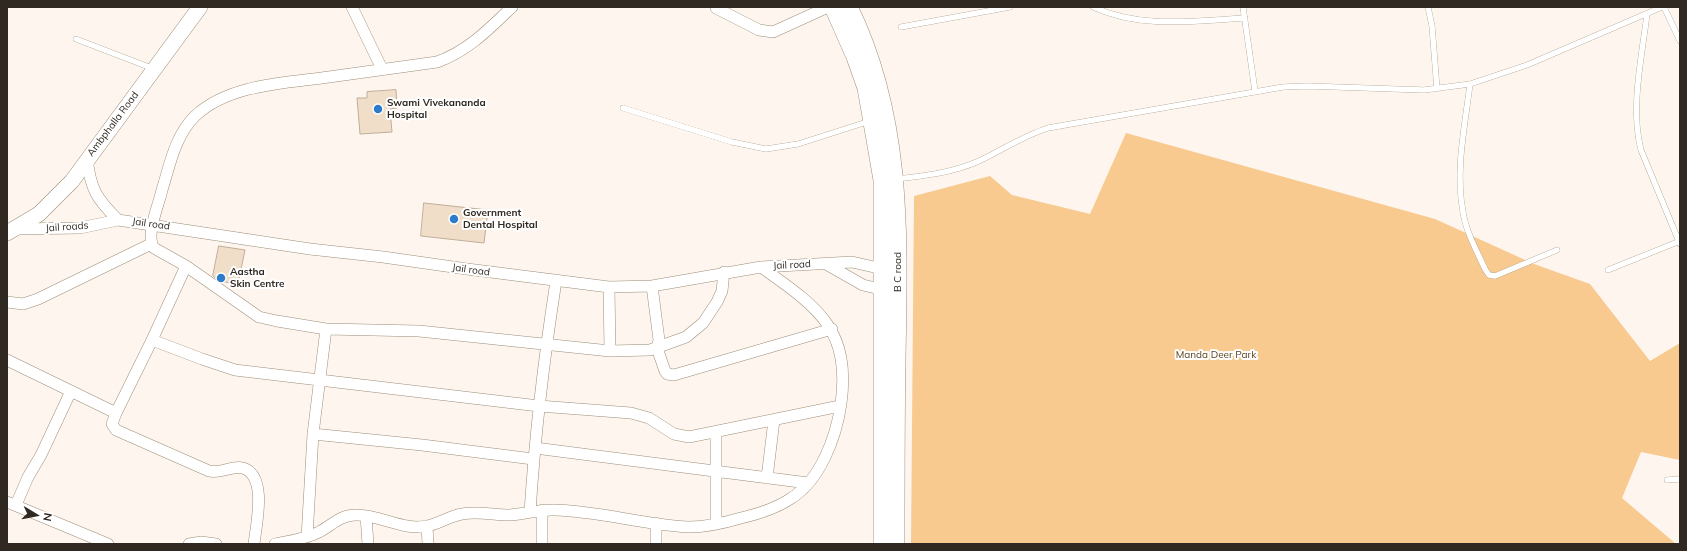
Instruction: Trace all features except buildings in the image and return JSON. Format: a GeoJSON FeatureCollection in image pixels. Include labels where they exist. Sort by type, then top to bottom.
{"type":"FeatureCollection","features":[{"type":"Feature","properties":{"kind":"main road","name":"Ambphalla Road"},"geometry":{"type":"LineString","coordinates":[[11,231],[40,214],[72,181],[200,7]]}},
{"type":"Feature","properties":{"kind":"main road"},"geometry":{"type":"LineString","coordinates":[[833,7],[855,57],[866,88],[873,121],[889,180]]}},
{"type":"Feature","properties":{"kind":"main road"},"geometry":{"type":"LineString","coordinates":[[849,7],[863,36],[878,83],[887,121],[890,291],[882,544]]}},
{"type":"Feature","properties":{"kind":"main road","name":"B C road"},"geometry":{"type":"LineString","coordinates":[[890,291],[896,544]]}},
{"type":"Feature","properties":{"kind":"street"},"geometry":{"type":"LineString","coordinates":[[352,7],[382,69]]}},
{"type":"Feature","properties":{"kind":"street"},"geometry":{"type":"LineString","coordinates":[[512,7],[471,45],[451,57],[437,62],[263,87],[221,99],[207,107],[195,117],[182,132],[174,150],[153,224],[151,244],[154,248],[186,266],[259,317],[326,329],[419,331],[610,351],[639,352],[658,348],[686,337],[703,323],[717,302],[722,290],[724,272]]}},
{"type":"Feature","properties":{"kind":"street"},"geometry":{"type":"LineString","coordinates":[[716,8],[759,30],[773,32],[828,7]]}},
{"type":"Feature","properties":{"kind":"street"},"geometry":{"type":"LineString","coordinates":[[87,159],[91,184],[95,194],[102,204],[118,220]]}},
{"type":"Feature","properties":{"kind":"street","name":"Jail road"},"geometry":{"type":"LineString","coordinates":[[118,220],[153,224],[310,249],[383,257],[610,287],[652,286],[724,272],[761,267],[825,263],[852,262],[890,270]]}},
{"type":"Feature","properties":{"kind":"street","name":"Jail roads"},"geometry":{"type":"LineString","coordinates":[[11,231],[80,228],[118,220]]}},
{"type":"Feature","properties":{"kind":"street"},"geometry":{"type":"LineString","coordinates":[[7,302],[23,304],[38,299],[151,244]]}},
{"type":"Feature","properties":{"kind":"street"},"geometry":{"type":"LineString","coordinates":[[825,263],[863,285],[890,291]]}},
{"type":"Feature","properties":{"kind":"street"},"geometry":{"type":"LineString","coordinates":[[186,266],[112,424],[116,430],[209,471],[222,472],[238,468],[247,470],[256,480],[259,490],[254,544]]}},
{"type":"Feature","properties":{"kind":"street"},"geometry":{"type":"LineString","coordinates":[[275,544],[318,533],[345,516],[366,516],[411,526],[427,526],[463,513],[508,515],[542,510],[553,510],[599,514],[689,527],[716,524],[777,507],[792,498],[808,483],[824,457],[834,434],[840,406],[842,371],[839,348],[832,330],[814,307],[761,267]]}},
{"type":"Feature","properties":{"kind":"street"},"geometry":{"type":"LineString","coordinates":[[530,512],[538,406],[556,281]]}},
{"type":"Feature","properties":{"kind":"street"},"geometry":{"type":"LineString","coordinates":[[652,286],[660,340],[658,348],[667,374],[674,375],[832,330]]}},
{"type":"Feature","properties":{"kind":"street"},"geometry":{"type":"LineString","coordinates":[[610,287],[610,351]]}},
{"type":"Feature","properties":{"kind":"street"},"geometry":{"type":"LineString","coordinates":[[307,537],[313,434],[326,329]]}},
{"type":"Feature","properties":{"kind":"street"},"geometry":{"type":"LineString","coordinates":[[152,340],[236,370],[538,406],[631,413],[649,418],[674,434],[682,436],[697,436],[840,406]]}},
{"type":"Feature","properties":{"kind":"street"},"geometry":{"type":"LineString","coordinates":[[7,360],[116,413]]}},
{"type":"Feature","properties":{"kind":"street"},"geometry":{"type":"LineString","coordinates":[[71,391],[41,455],[12,503],[108,544]]}},
{"type":"Feature","properties":{"kind":"street"},"geometry":{"type":"LineString","coordinates":[[767,478],[774,420]]}},
{"type":"Feature","properties":{"kind":"street"},"geometry":{"type":"LineString","coordinates":[[716,432],[716,524]]}},
{"type":"Feature","properties":{"kind":"street"},"geometry":{"type":"LineString","coordinates":[[313,434],[534,454],[808,483]]}},
{"type":"Feature","properties":{"kind":"street"},"geometry":{"type":"LineString","coordinates":[[542,510],[542,544]]}},
{"type":"Feature","properties":{"kind":"street"},"geometry":{"type":"LineString","coordinates":[[366,516],[368,544]]}},
{"type":"Feature","properties":{"kind":"street"},"geometry":{"type":"LineString","coordinates":[[656,523],[656,544]]}},
{"type":"Feature","properties":{"kind":"street"},"geometry":{"type":"LineString","coordinates":[[427,526],[428,544]]}},
{"type":"Feature","properties":{"kind":"street"},"geometry":{"type":"LineString","coordinates":[[189,544],[201,542],[216,544]]}},
{"type":"Feature","properties":{"kind":"lane"},"geometry":{"type":"LineString","coordinates":[[901,27],[1010,7]]}},
{"type":"Feature","properties":{"kind":"lane"},"geometry":{"type":"LineString","coordinates":[[1093,7],[1107,14],[1123,18],[1155,22],[1172,23],[1245,18]]}},
{"type":"Feature","properties":{"kind":"lane"},"geometry":{"type":"LineString","coordinates":[[1243,7],[1255,91]]}},
{"type":"Feature","properties":{"kind":"lane"},"geometry":{"type":"LineString","coordinates":[[1428,7],[1432,26],[1438,89]]}},
{"type":"Feature","properties":{"kind":"lane"},"geometry":{"type":"LineString","coordinates":[[889,180],[930,175],[961,168],[979,161],[1018,140],[1048,128],[1255,91],[1307,86],[1424,90],[1470,84],[1527,65],[1663,7],[1680,41]]}},
{"type":"Feature","properties":{"kind":"lane"},"geometry":{"type":"LineString","coordinates":[[1608,270],[1680,242],[1640,150],[1638,139],[1637,100],[1647,14]]}},
{"type":"Feature","properties":{"kind":"lane"},"geometry":{"type":"LineString","coordinates":[[76,39],[154,69]]}},
{"type":"Feature","properties":{"kind":"lane"},"geometry":{"type":"LineString","coordinates":[[1470,84],[1460,172],[1460,196],[1467,229],[1485,269],[1490,274],[1495,276],[1557,250]]}},
{"type":"Feature","properties":{"kind":"lane"},"geometry":{"type":"LineString","coordinates":[[623,108],[732,142],[766,149],[798,144],[873,121]]}},
{"type":"Feature","properties":{"kind":"lane"},"geometry":{"type":"LineString","coordinates":[[1667,480],[1680,479]]}},
{"type":"Feature","properties":{"kind":"green space","name":"Manda Deer Park"},"geometry":{"type":"Polygon","coordinates":[[[1126,133],[1435,219],[1534,264],[1590,284],[1650,361],[1680,343],[1680,460],[1641,452],[1622,498],[1676,544],[911,544],[914,196],[990,176],[1012,195],[1090,214],[1126,133]]]}},
{"type":"Feature","properties":{"kind":"place","name":"Swami Vivekananda Hospital"},"geometry":{"type":"Point","coordinates":[378,109]}},
{"type":"Feature","properties":{"kind":"place","name":"Government Dental Hospital"},"geometry":{"type":"Point","coordinates":[454,219]}},
{"type":"Feature","properties":{"kind":"place","name":"Aastha Skin Centre"},"geometry":{"type":"Point","coordinates":[221,278]}}]}
